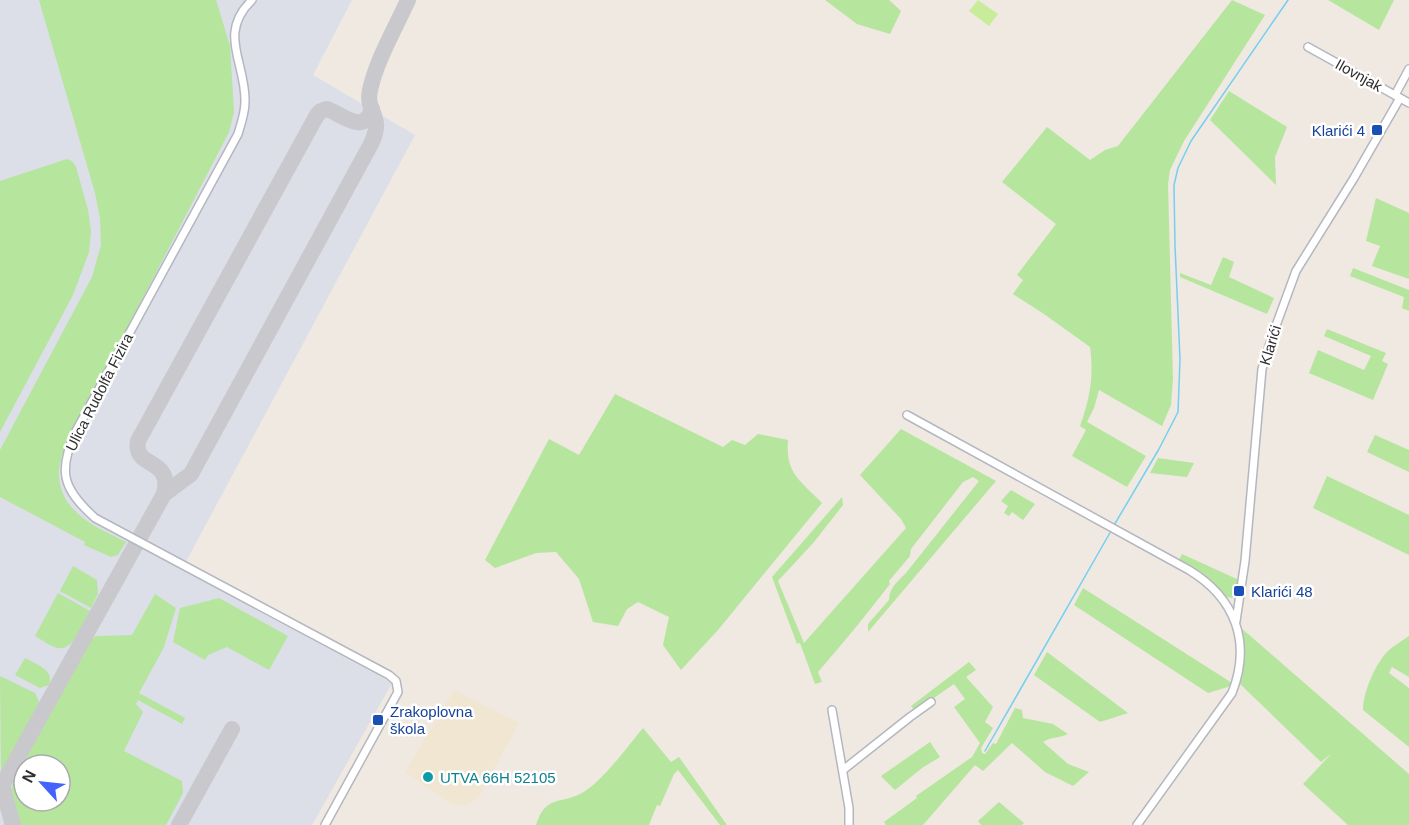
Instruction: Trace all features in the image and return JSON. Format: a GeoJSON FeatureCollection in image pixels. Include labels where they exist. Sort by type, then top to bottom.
{"type":"FeatureCollection","features":[{"type":"Feature","properties":{"kind":"street","name":"Ulica Rudolfa Fizira"},"geometry":{"type":"LineString","coordinates":[[252,0],[240,14],[235,28],[234,41],[245,100],[244,114],[238,134],[76,431],[67,451],[65,466],[71,492],[95,518],[379,669],[396,681],[398,692],[325,825]]}},
{"type":"Feature","properties":{"kind":"street","name":"Ilovnjak"},"geometry":{"type":"LineString","coordinates":[[1308,47],[1409,104]]}},
{"type":"Feature","properties":{"kind":"street","name":"Klarići"},"geometry":{"type":"LineString","coordinates":[[1236,621],[1245,561],[1262,369],[1266,355],[1296,272],[1354,178],[1397,97],[1409,69]]}},
{"type":"Feature","properties":{"kind":"street"},"geometry":{"type":"LineString","coordinates":[[907,415],[1189,570],[1210,585],[1226,604],[1236,621],[1241,656],[1238,676],[1232,693],[1137,825]]}},
{"type":"Feature","properties":{"kind":"street"},"geometry":{"type":"LineString","coordinates":[[843,770],[931,702]]}},
{"type":"Feature","properties":{"kind":"street"},"geometry":{"type":"LineString","coordinates":[[832,710],[849,808],[849,825]]}},
{"type":"Feature","properties":{"kind":"shaded area"},"geometry":{"type":"Polygon","coordinates":[[[0,0],[352,0],[313,75],[415,135],[182,569],[392,683],[312,825],[0,825],[0,0]]]}},
{"type":"Feature","properties":{"kind":"shaded area"},"geometry":{"type":"Polygon","coordinates":[[[454,690],[519,723],[479,796],[466,806],[450,803],[405,772],[454,690]]]}},
{"type":"Feature","properties":{"kind":"green space"},"geometry":{"type":"Polygon","coordinates":[[[39,0],[216,0],[230,46],[234,112],[229,132],[62,454],[59,477],[67,501],[74,510],[93,525],[126,542],[118,555],[111,557],[84,545],[85,542],[0,497],[0,450],[92,277],[101,245],[100,218],[95,193],[39,0]]]}},
{"type":"Feature","properties":{"kind":"green space"},"geometry":{"type":"Polygon","coordinates":[[[825,0],[889,0],[901,11],[890,34],[857,24],[825,0]]]}},
{"type":"Feature","properties":{"kind":"green space"},"geometry":{"type":"Polygon","coordinates":[[[978,0],[998,14],[989,26],[969,11],[978,0]]]}},
{"type":"Feature","properties":{"kind":"green space"},"geometry":{"type":"Polygon","coordinates":[[[1232,0],[1265,15],[1184,141],[1170,170],[1168,184],[1173,379],[1171,405],[1162,426],[1099,390],[1087,422],[1146,456],[1127,487],[1072,456],[1086,430],[1080,426],[1090,387],[1092,368],[1090,347],[1013,294],[1023,280],[1017,275],[1056,224],[1002,182],[1047,127],[1090,160],[1105,150],[1118,146],[1232,0]]]}},
{"type":"Feature","properties":{"kind":"green space"},"geometry":{"type":"Polygon","coordinates":[[[1328,0],[1394,0],[1379,30],[1328,0]]]}},
{"type":"Feature","properties":{"kind":"green space"},"geometry":{"type":"Polygon","coordinates":[[[1229,91],[1287,127],[1275,157],[1276,185],[1210,120],[1229,91]]]}},
{"type":"Feature","properties":{"kind":"green space"},"geometry":{"type":"Polygon","coordinates":[[[67,159],[72,161],[76,167],[88,210],[91,231],[89,252],[73,295],[0,432],[0,181],[67,159]]]}},
{"type":"Feature","properties":{"kind":"green space"},"geometry":{"type":"Polygon","coordinates":[[[1376,198],[1409,213],[1409,279],[1372,266],[1380,246],[1366,241],[1376,198]]]}},
{"type":"Feature","properties":{"kind":"green space"},"geometry":{"type":"Polygon","coordinates":[[[1223,257],[1234,262],[1229,277],[1274,298],[1267,314],[1180,277],[1180,273],[1211,285],[1223,257]]]}},
{"type":"Feature","properties":{"kind":"green space"},"geometry":{"type":"Polygon","coordinates":[[[1353,268],[1409,290],[1409,311],[1402,308],[1404,297],[1350,276],[1353,268]]]}},
{"type":"Feature","properties":{"kind":"green space"},"geometry":{"type":"Polygon","coordinates":[[[1327,329],[1386,353],[1382,361],[1388,364],[1373,400],[1309,373],[1318,350],[1364,370],[1371,356],[1324,336],[1327,329]]]}},
{"type":"Feature","properties":{"kind":"green space"},"geometry":{"type":"Polygon","coordinates":[[[615,394],[723,447],[732,440],[745,445],[758,434],[788,440],[789,461],[792,469],[801,482],[822,503],[718,630],[681,670],[663,645],[669,617],[638,602],[627,609],[618,626],[593,622],[579,579],[556,552],[536,553],[495,568],[485,560],[549,439],[579,455],[615,394]]]}},
{"type":"Feature","properties":{"kind":"green space"},"geometry":{"type":"Polygon","coordinates":[[[901,429],[996,481],[868,632],[868,624],[889,600],[894,585],[979,481],[973,477],[963,482],[911,549],[910,556],[889,581],[890,584],[818,672],[822,682],[815,684],[772,577],[842,497],[843,505],[814,542],[778,581],[804,643],[906,528],[901,519],[860,475],[901,429]]]}},
{"type":"Feature","properties":{"kind":"green space"},"geometry":{"type":"Polygon","coordinates":[[[1375,435],[1409,450],[1409,472],[1367,452],[1375,435]]]}},
{"type":"Feature","properties":{"kind":"green space"},"geometry":{"type":"Polygon","coordinates":[[[1158,458],[1194,463],[1187,477],[1150,473],[1158,458]]]}},
{"type":"Feature","properties":{"kind":"green space"},"geometry":{"type":"Polygon","coordinates":[[[1327,476],[1409,515],[1409,555],[1313,508],[1327,476]]]}},
{"type":"Feature","properties":{"kind":"green space"},"geometry":{"type":"Polygon","coordinates":[[[1011,490],[1035,504],[1023,520],[1012,512],[1009,516],[1004,513],[1008,506],[1001,501],[1011,490]]]}},
{"type":"Feature","properties":{"kind":"green space"},"geometry":{"type":"Polygon","coordinates":[[[1182,554],[1239,580],[1236,595],[1232,598],[1226,597],[1208,579],[1179,560],[1182,554]]]}},
{"type":"Feature","properties":{"kind":"green space"},"geometry":{"type":"Polygon","coordinates":[[[73,566],[97,580],[98,594],[91,608],[60,591],[73,566]]]}},
{"type":"Feature","properties":{"kind":"green space"},"geometry":{"type":"Polygon","coordinates":[[[1083,588],[1232,683],[1231,686],[1208,693],[1074,605],[1083,588]]]}},
{"type":"Feature","properties":{"kind":"green space"},"geometry":{"type":"Polygon","coordinates":[[[58,593],[90,611],[78,635],[63,648],[54,647],[35,636],[58,593]]]}},
{"type":"Feature","properties":{"kind":"green space"},"geometry":{"type":"Polygon","coordinates":[[[155,594],[176,608],[164,647],[139,693],[185,718],[182,724],[138,700],[136,704],[143,712],[124,751],[182,781],[183,793],[166,825],[18,825],[15,813],[72,813],[72,753],[28,753],[89,641],[96,636],[132,635],[155,594]]]}},
{"type":"Feature","properties":{"kind":"green space"},"geometry":{"type":"Polygon","coordinates":[[[219,598],[288,636],[269,670],[227,647],[208,655],[205,660],[173,642],[180,608],[219,598]]]}},
{"type":"Feature","properties":{"kind":"green space"},"geometry":{"type":"Polygon","coordinates":[[[1240,627],[1409,774],[1409,825],[1348,825],[1303,784],[1332,753],[1321,762],[1240,684],[1244,656],[1240,627]]]}},
{"type":"Feature","properties":{"kind":"green space"},"geometry":{"type":"Polygon","coordinates":[[[1409,636],[1409,677],[1392,667],[1389,673],[1409,688],[1409,747],[1363,710],[1368,686],[1379,662],[1389,650],[1409,636]]]}},
{"type":"Feature","properties":{"kind":"green space"},"geometry":{"type":"Polygon","coordinates":[[[1047,652],[1128,713],[1100,722],[1034,675],[1047,652]]]}},
{"type":"Feature","properties":{"kind":"green space"},"geometry":{"type":"Polygon","coordinates":[[[25,658],[47,671],[49,685],[40,688],[15,675],[25,658]]]}},
{"type":"Feature","properties":{"kind":"green space"},"geometry":{"type":"Polygon","coordinates":[[[969,662],[976,670],[966,677],[993,707],[985,722],[993,728],[981,748],[982,753],[985,754],[993,743],[996,744],[1015,708],[1022,710],[1023,718],[1053,724],[1068,734],[1043,742],[1068,764],[1089,772],[1073,786],[1045,772],[1012,743],[983,771],[975,765],[923,825],[886,825],[884,822],[917,798],[916,796],[972,757],[980,743],[954,707],[965,699],[954,684],[915,711],[911,706],[969,662]]]}},
{"type":"Feature","properties":{"kind":"green space"},"geometry":{"type":"Polygon","coordinates":[[[0,676],[35,693],[39,702],[1,774],[0,676]]]}},
{"type":"Feature","properties":{"kind":"green space"},"geometry":{"type":"Polygon","coordinates":[[[643,728],[671,762],[679,757],[727,825],[720,825],[678,770],[660,806],[657,805],[649,825],[536,825],[540,815],[549,804],[574,797],[598,781],[643,728]]]}},
{"type":"Feature","properties":{"kind":"green space"},"geometry":{"type":"Polygon","coordinates":[[[930,742],[940,757],[895,790],[881,776],[930,742]]]}},
{"type":"Feature","properties":{"kind":"green space"},"geometry":{"type":"Polygon","coordinates":[[[999,802],[1024,823],[1022,825],[981,825],[978,821],[999,802]]]}},
{"type":"Feature","properties":{"kind":"waterway"},"geometry":{"type":"LineString","coordinates":[[1113,527],[1178,412],[1180,359],[1174,185],[1178,168],[1191,141],[1288,0]]}},
{"type":"Feature","properties":{"kind":"waterway"},"geometry":{"type":"LineString","coordinates":[[985,751],[1111,531]]}},
{"type":"Feature","properties":{"kind":"taxiway"},"geometry":{"type":"LineString","coordinates":[[0,789],[164,494],[191,474],[371,144],[376,127],[369,98],[373,78],[408,0]]}},
{"type":"Feature","properties":{"kind":"taxiway"},"geometry":{"type":"LineString","coordinates":[[164,494],[163,474],[141,456],[138,441],[317,115],[327,109],[358,122],[364,121],[372,109]]}},
{"type":"Feature","properties":{"kind":"taxiway"},"geometry":{"type":"LineString","coordinates":[[179,825],[232,729]]}},
{"type":"Feature","properties":{"kind":"taxiway"},"geometry":{"type":"LineString","coordinates":[[2,786],[13,825]]}},
{"type":"Feature","properties":{"kind":"place","name":"Klarići 4"},"geometry":{"type":"Point","coordinates":[1377,130]}},
{"type":"Feature","properties":{"kind":"place","name":"Klarići 48"},"geometry":{"type":"Point","coordinates":[1239,591]}},
{"type":"Feature","properties":{"kind":"place","name":"Zrakoplovna škola"},"geometry":{"type":"Point","coordinates":[378,720]}},
{"type":"Feature","properties":{"kind":"place","name":"UTVA 66H 52105"},"geometry":{"type":"Point","coordinates":[428,777]}}]}
